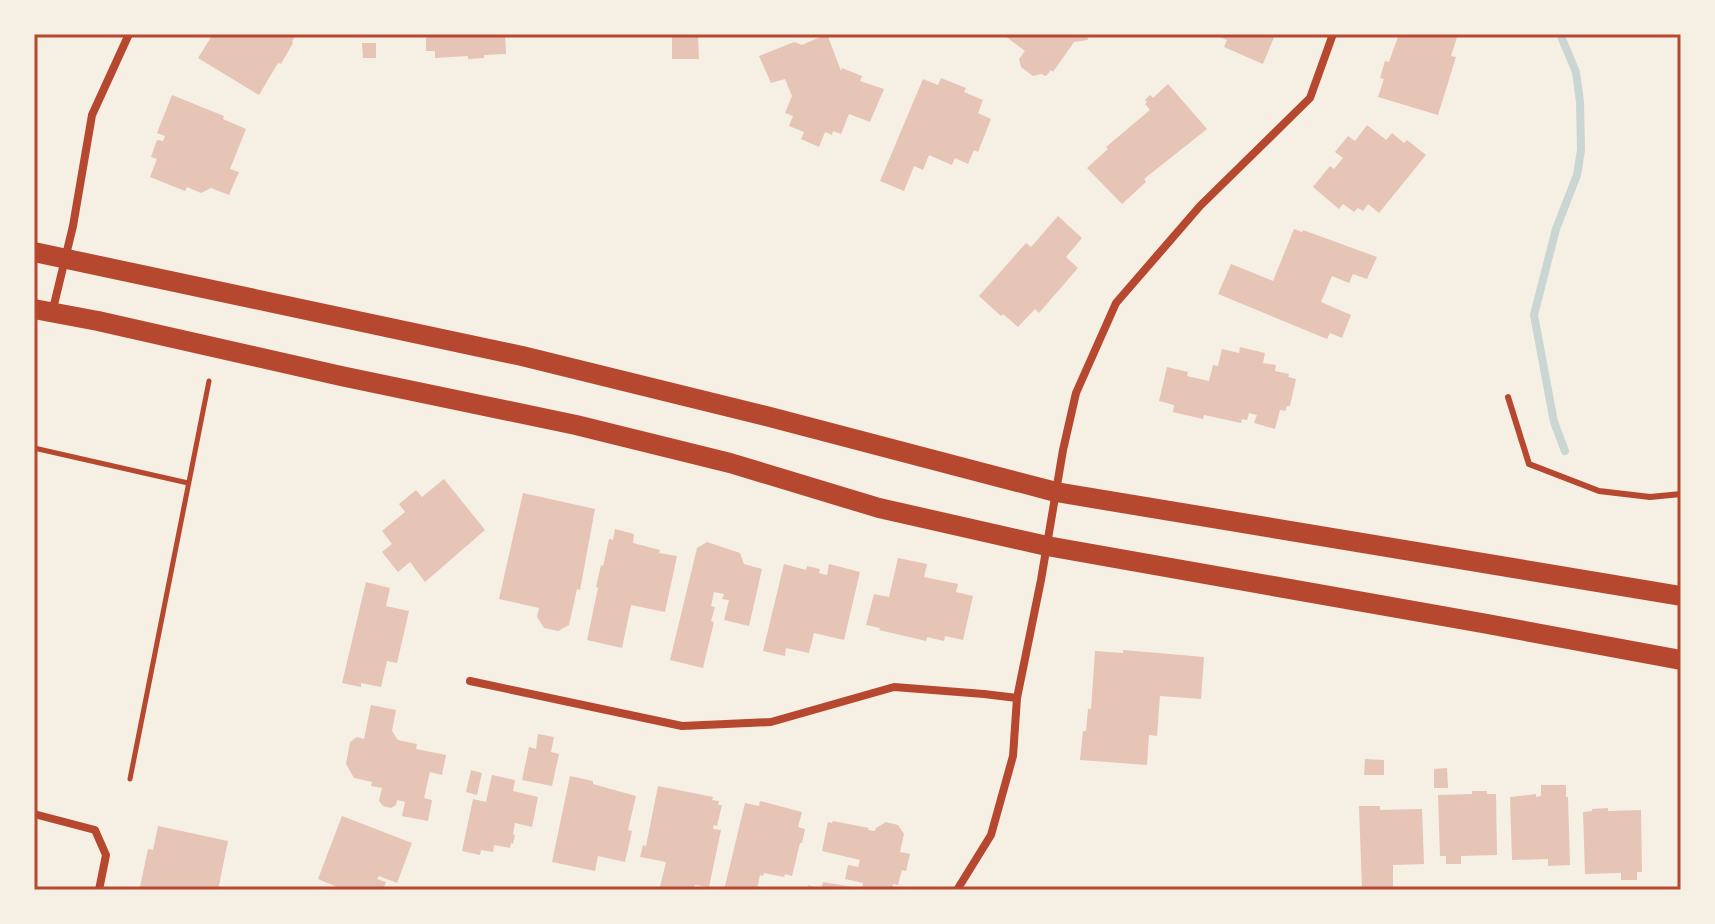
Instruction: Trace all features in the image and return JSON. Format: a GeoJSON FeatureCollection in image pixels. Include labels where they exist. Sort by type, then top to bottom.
{"type":"FeatureCollection","features":[{"type":"Feature","properties":{"kind":"main road"},"geometry":{"type":"LineString","coordinates":[[34,252],[522,356],[1056,492],[1681,596]]}},
{"type":"Feature","properties":{"kind":"main road"},"geometry":{"type":"LineString","coordinates":[[43,311],[576,425],[730,463],[879,508],[1047,546],[1681,660]]}},
{"type":"Feature","properties":{"kind":"street"},"geometry":{"type":"LineString","coordinates":[[43,311],[66,259],[92,115],[129,34]]}},
{"type":"Feature","properties":{"kind":"street"},"geometry":{"type":"LineString","coordinates":[[957,890],[991,835],[1013,756],[1017,698],[1076,393],[1116,303],[1200,206],[1310,98],[1333,34]]}},
{"type":"Feature","properties":{"kind":"street"},"geometry":{"type":"LineString","coordinates":[[470,681],[682,726],[771,722],[894,687],[1017,698]]}},
{"type":"Feature","properties":{"kind":"street"},"geometry":{"type":"LineString","coordinates":[[34,814],[95,830],[106,855],[99,890]]}},
{"type":"Feature","properties":{"kind":"lane"},"geometry":{"type":"LineString","coordinates":[[1508,397],[1529,464],[1599,491],[1650,497],[1681,494]]}},
{"type":"Feature","properties":{"kind":"path"},"geometry":{"type":"LineString","coordinates":[[130,779],[209,381]]}},
{"type":"Feature","properties":{"kind":"path"},"geometry":{"type":"LineString","coordinates":[[34,448],[188,483]]}},
{"type":"Feature","properties":{"kind":"building"},"geometry":{"type":"Polygon","coordinates":[[[213,34],[296,34],[281,64],[278,63],[259,95],[198,58],[213,34]]]}},
{"type":"Feature","properties":{"kind":"building"},"geometry":{"type":"Polygon","coordinates":[[[426,34],[505,34],[506,54],[468,59],[468,56],[435,58],[435,51],[426,51],[426,34]]]}},
{"type":"Feature","properties":{"kind":"building"},"geometry":{"type":"Polygon","coordinates":[[[672,34],[698,34],[699,59],[672,59],[672,34]]]}},
{"type":"Feature","properties":{"kind":"building"},"geometry":{"type":"Polygon","coordinates":[[[827,34],[841,71],[842,68],[862,76],[860,81],[884,89],[870,122],[849,114],[841,134],[825,132],[819,147],[801,139],[804,132],[789,126],[793,116],[785,113],[792,96],[785,79],[771,83],[759,56],[794,42],[802,45],[827,34]]]}},
{"type":"Feature","properties":{"kind":"building"},"geometry":{"type":"Polygon","coordinates":[[[1006,34],[1087,34],[1088,40],[1074,42],[1053,72],[1051,70],[1046,76],[1033,76],[1021,67],[1019,59],[1025,51],[1006,34]]]}},
{"type":"Feature","properties":{"kind":"building"},"geometry":{"type":"Polygon","coordinates":[[[1213,34],[1275,35],[1263,64],[1224,47],[1227,40],[1213,34]]]}},
{"type":"Feature","properties":{"kind":"building"},"geometry":{"type":"Polygon","coordinates":[[[1399,34],[1458,34],[1451,56],[1456,57],[1438,115],[1378,97],[1384,79],[1380,78],[1385,61],[1389,62],[1399,34]]]}},
{"type":"Feature","properties":{"kind":"building"},"geometry":{"type":"Polygon","coordinates":[[[362,43],[376,43],[376,58],[363,58],[362,43]]]}},
{"type":"Feature","properties":{"kind":"building"},"geometry":{"type":"Polygon","coordinates":[[[941,78],[966,88],[964,92],[983,100],[978,113],[991,119],[978,152],[974,150],[968,164],[955,158],[952,165],[929,155],[923,170],[914,166],[904,191],[880,181],[923,79],[938,85],[941,78]]]}},
{"type":"Feature","properties":{"kind":"building"},"geometry":{"type":"Polygon","coordinates":[[[1168,84],[1207,129],[1144,179],[1146,182],[1122,204],[1087,168],[1108,149],[1106,147],[1150,110],[1145,100],[1150,95],[1153,98],[1168,84]]]}},
{"type":"Feature","properties":{"kind":"building"},"geometry":{"type":"Polygon","coordinates":[[[172,95],[224,116],[223,119],[246,129],[230,169],[239,172],[229,195],[211,188],[201,193],[187,187],[185,191],[150,177],[157,159],[151,157],[157,140],[163,141],[165,136],[157,133],[172,95]]]}},
{"type":"Feature","properties":{"kind":"building"},"geometry":{"type":"Polygon","coordinates":[[[1367,125],[1386,140],[1392,133],[1404,143],[1407,140],[1426,155],[1379,213],[1368,204],[1363,211],[1358,208],[1354,212],[1343,204],[1339,209],[1313,187],[1330,166],[1334,169],[1343,158],[1335,152],[1348,136],[1355,141],[1367,125]]]}},
{"type":"Feature","properties":{"kind":"building"},"geometry":{"type":"Polygon","coordinates":[[[1058,216],[1082,238],[1066,257],[1078,268],[1039,313],[1035,309],[1018,327],[979,296],[1026,243],[1031,247],[1058,216]]]}},
{"type":"Feature","properties":{"kind":"building"},"geometry":{"type":"Polygon","coordinates":[[[1294,229],[1377,257],[1367,279],[1353,274],[1349,283],[1332,276],[1321,302],[1351,315],[1342,338],[1330,333],[1327,339],[1218,294],[1231,264],[1273,281],[1294,229]]]}},
{"type":"Feature","properties":{"kind":"building"},"geometry":{"type":"Polygon","coordinates":[[[1240,347],[1265,353],[1263,363],[1276,365],[1275,371],[1296,379],[1290,406],[1285,411],[1280,410],[1275,429],[1254,423],[1257,415],[1249,413],[1247,420],[1242,419],[1241,423],[1204,415],[1203,419],[1173,412],[1174,405],[1159,401],[1167,367],[1209,381],[1213,365],[1218,366],[1222,349],[1239,353],[1240,347]]]}},
{"type":"Feature","properties":{"kind":"building"},"geometry":{"type":"Polygon","coordinates":[[[444,479],[485,530],[425,582],[410,562],[398,572],[382,552],[392,544],[382,531],[405,512],[399,504],[416,490],[422,497],[444,479]]]}},
{"type":"Feature","properties":{"kind":"building"},"geometry":{"type":"Polygon","coordinates":[[[523,493],[595,509],[580,590],[577,589],[569,625],[558,631],[544,628],[537,617],[539,608],[499,599],[523,493]]]}},
{"type":"Feature","properties":{"kind":"building"},"geometry":{"type":"Polygon","coordinates":[[[615,529],[634,534],[633,543],[677,556],[665,612],[631,605],[622,648],[587,640],[601,565],[615,529]]]}},
{"type":"Feature","properties":{"kind":"building"},"geometry":{"type":"Polygon","coordinates":[[[707,542],[740,553],[744,564],[762,569],[749,626],[724,620],[729,600],[722,599],[724,594],[714,592],[711,606],[715,607],[711,621],[714,622],[703,668],[670,660],[697,548],[707,542]]]}},
{"type":"Feature","properties":{"kind":"building"},"geometry":{"type":"Polygon","coordinates":[[[898,558],[927,564],[924,577],[958,584],[956,592],[973,596],[963,640],[945,636],[944,641],[927,637],[926,641],[866,625],[874,594],[889,597],[898,558]]]}},
{"type":"Feature","properties":{"kind":"building"},"geometry":{"type":"Polygon","coordinates":[[[784,564],[806,570],[807,566],[820,569],[819,573],[827,575],[829,564],[860,572],[844,640],[814,633],[809,653],[786,648],[785,656],[763,651],[784,564]]]}},
{"type":"Feature","properties":{"kind":"building"},"geometry":{"type":"Polygon","coordinates":[[[366,582],[390,588],[386,606],[409,611],[397,663],[387,661],[381,687],[342,683],[366,582]]]}},
{"type":"Feature","properties":{"kind":"building"},"geometry":{"type":"Polygon","coordinates":[[[1123,650],[1204,657],[1201,699],[1160,696],[1157,736],[1149,735],[1147,765],[1080,760],[1083,731],[1086,731],[1088,709],[1091,709],[1095,651],[1123,653],[1123,650]]]}},
{"type":"Feature","properties":{"kind":"building"},"geometry":{"type":"Polygon","coordinates":[[[371,705],[396,710],[392,731],[398,740],[417,744],[416,749],[446,755],[442,775],[430,772],[424,798],[432,800],[428,821],[402,816],[405,802],[397,800],[391,808],[383,806],[379,801],[382,788],[354,778],[346,764],[350,742],[357,737],[364,739],[371,705]]]}},
{"type":"Feature","properties":{"kind":"building"},"geometry":{"type":"Polygon","coordinates":[[[538,734],[554,737],[551,752],[559,754],[552,786],[522,780],[529,747],[536,749],[538,734]]]}},
{"type":"Feature","properties":{"kind":"building"},"geometry":{"type":"Polygon","coordinates":[[[1365,759],[1384,760],[1384,775],[1364,775],[1365,759]]]}},
{"type":"Feature","properties":{"kind":"building"},"geometry":{"type":"Polygon","coordinates":[[[1447,768],[1448,788],[1434,788],[1434,769],[1447,768]]]}},
{"type":"Feature","properties":{"kind":"building"},"geometry":{"type":"Polygon","coordinates":[[[471,770],[482,773],[477,795],[466,792],[471,770]]]}},
{"type":"Feature","properties":{"kind":"building"},"geometry":{"type":"Polygon","coordinates":[[[492,775],[515,780],[513,791],[538,797],[532,827],[515,823],[510,848],[494,845],[493,852],[481,850],[480,855],[462,851],[473,799],[486,802],[492,775]]]}},
{"type":"Feature","properties":{"kind":"building"},"geometry":{"type":"Polygon","coordinates":[[[570,776],[636,796],[625,862],[598,856],[595,871],[552,862],[570,776]]]}},
{"type":"Feature","properties":{"kind":"building"},"geometry":{"type":"Polygon","coordinates":[[[1541,785],[1566,785],[1570,865],[1548,866],[1548,859],[1512,860],[1510,797],[1541,796],[1541,785]]]}},
{"type":"Feature","properties":{"kind":"building"},"geometry":{"type":"Polygon","coordinates":[[[658,786],[713,797],[712,800],[722,805],[717,826],[714,825],[713,829],[721,830],[709,887],[695,885],[694,890],[674,890],[660,887],[666,862],[640,857],[643,845],[646,846],[658,786]]]}},
{"type":"Feature","properties":{"kind":"building"},"geometry":{"type":"Polygon","coordinates":[[[1472,791],[1496,794],[1497,855],[1461,856],[1461,864],[1446,864],[1446,856],[1440,856],[1438,795],[1472,794],[1472,791]]]}},
{"type":"Feature","properties":{"kind":"building"},"geometry":{"type":"Polygon","coordinates":[[[760,801],[802,812],[798,827],[805,829],[792,876],[764,873],[760,875],[757,890],[724,890],[745,803],[759,806],[760,801]]]}},
{"type":"Feature","properties":{"kind":"building"},"geometry":{"type":"Polygon","coordinates":[[[1359,806],[1380,806],[1380,810],[1422,809],[1424,864],[1393,865],[1393,890],[1362,890],[1359,806]]]}},
{"type":"Feature","properties":{"kind":"building"},"geometry":{"type":"Polygon","coordinates":[[[1608,808],[1608,811],[1641,810],[1642,872],[1637,872],[1637,880],[1621,880],[1621,873],[1585,874],[1583,812],[1608,808]]]}},
{"type":"Feature","properties":{"kind":"building"},"geometry":{"type":"Polygon","coordinates":[[[342,816],[412,843],[397,883],[379,876],[377,879],[386,882],[383,890],[344,890],[318,879],[342,816]]]}},
{"type":"Feature","properties":{"kind":"building"},"geometry":{"type":"Polygon","coordinates":[[[828,822],[875,831],[886,822],[898,825],[904,834],[900,852],[910,854],[906,871],[902,870],[898,885],[893,884],[892,890],[862,890],[863,883],[845,879],[848,865],[858,867],[860,860],[822,851],[828,822]]]}},
{"type":"Feature","properties":{"kind":"building"},"geometry":{"type":"Polygon","coordinates":[[[158,826],[228,841],[218,890],[152,890],[140,887],[148,849],[153,850],[158,826]]]}},
{"type":"Feature","properties":{"kind":"building"},"geometry":{"type":"Polygon","coordinates":[[[823,882],[859,890],[807,890],[808,885],[821,889],[823,882]]]}},
{"type":"Feature","properties":{"kind":"waterway"},"geometry":{"type":"LineString","coordinates":[[1560,34],[1576,72],[1581,150],[1577,175],[1556,229],[1534,315],[1554,422],[1565,451]]}}]}
